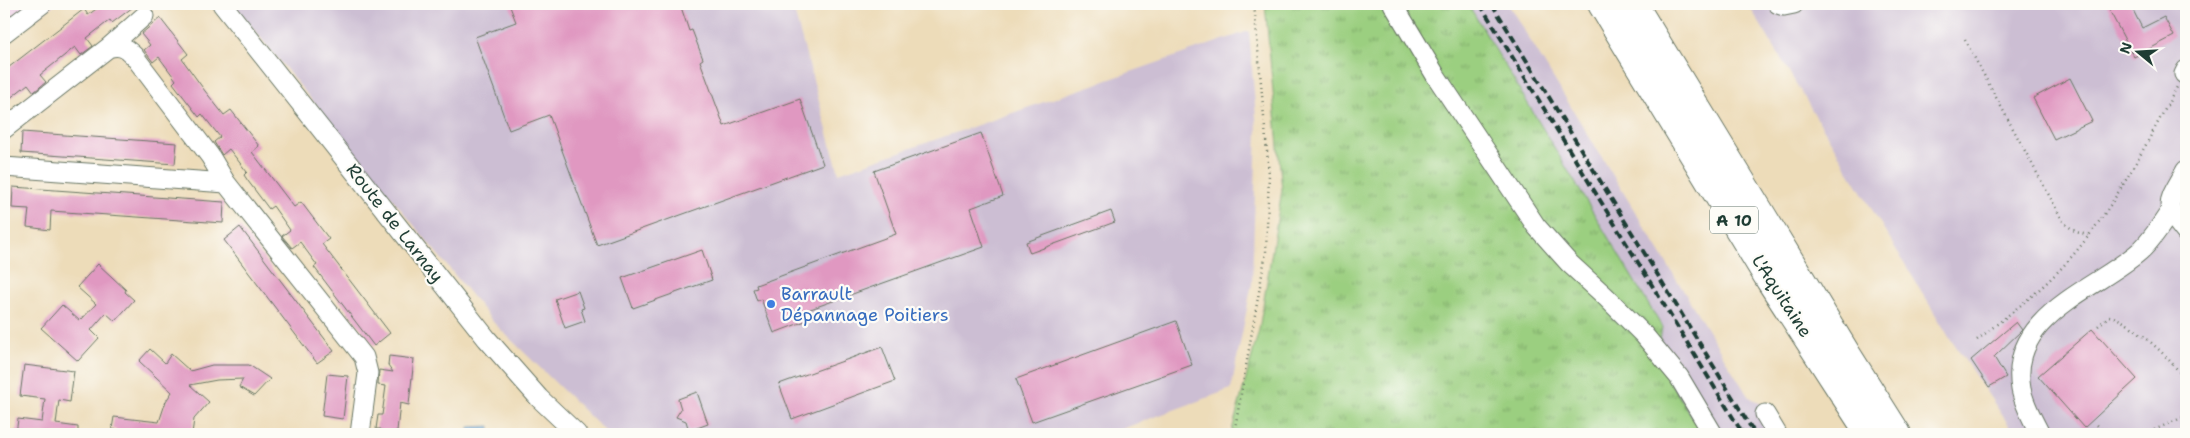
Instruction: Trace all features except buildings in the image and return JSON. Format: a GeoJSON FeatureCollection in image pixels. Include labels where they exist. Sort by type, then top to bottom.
{"type":"FeatureCollection","features":[{"type":"Feature","properties":{"kind":"highway","name":"L'Aquitaine"},"geometry":{"type":"LineString","coordinates":[[1602,4],[1770,280],[1870,434]]}},
{"type":"Feature","properties":{"kind":"highway","name":"L'Aquitaine"},"geometry":{"type":"LineString","coordinates":[[1633,4],[1897,434]]}},
{"type":"Feature","properties":{"kind":"street"},"geometry":{"type":"LineString","coordinates":[[4,32],[42,4]]}},
{"type":"Feature","properties":{"kind":"street","name":"Route de Larnay"},"geometry":{"type":"LineString","coordinates":[[222,4],[487,339],[539,398],[577,434]]}},
{"type":"Feature","properties":{"kind":"street"},"geometry":{"type":"LineString","coordinates":[[1393,4],[1436,76],[1536,226],[1569,263],[1644,335],[1679,378],[1713,434]]}},
{"type":"Feature","properties":{"kind":"street"},"geometry":{"type":"LineString","coordinates":[[1778,4],[1784,6],[1794,4]]}},
{"type":"Feature","properties":{"kind":"street"},"geometry":{"type":"LineString","coordinates":[[4,129],[108,48],[144,16]]}},
{"type":"Feature","properties":{"kind":"street"},"geometry":{"type":"LineString","coordinates":[[108,48],[116,46],[126,48],[134,56],[210,156],[226,183],[364,357],[368,373],[360,434]]}},
{"type":"Feature","properties":{"kind":"street"},"geometry":{"type":"LineString","coordinates":[[4,167],[226,183]]}},
{"type":"Feature","properties":{"kind":"street"},"geometry":{"type":"LineString","coordinates":[[2186,170],[2170,204],[2170,212],[2186,233]]}},
{"type":"Feature","properties":{"kind":"street"},"geometry":{"type":"LineString","coordinates":[[2040,434],[2021,391],[2019,376],[2021,358],[2027,343],[2039,326],[2066,300],[2099,280],[2140,250],[2170,212]]}},
{"type":"Feature","properties":{"kind":"street"},"geometry":{"type":"LineString","coordinates":[[1765,414],[1777,434]]}},
{"type":"Feature","properties":{"kind":"path"},"geometry":{"type":"LineString","coordinates":[[1234,434],[1266,252],[1268,174],[1254,4]]}},
{"type":"Feature","properties":{"kind":"path"},"geometry":{"type":"LineString","coordinates":[[1965,40],[2064,223],[2076,232],[2088,236]]}},
{"type":"Feature","properties":{"kind":"path"},"geometry":{"type":"LineString","coordinates":[[1977,340],[2044,285],[2067,262],[2088,236],[2114,199],[2185,72]]}},
{"type":"Feature","properties":{"kind":"path"},"geometry":{"type":"LineString","coordinates":[[2098,326],[2109,316],[2118,317],[2156,347],[2186,382]]}},
{"type":"Feature","properties":{"kind":"path"},"geometry":{"type":"LineString","coordinates":[[2145,434],[2186,416]]}},
{"type":"Feature","properties":{"kind":"path"},"geometry":{"type":"LineString","coordinates":[[2097,424],[2106,434]]}},
{"type":"Feature","properties":{"kind":"path"},"geometry":{"type":"LineString","coordinates":[[2185,434],[2186,429]]}},
{"type":"Feature","properties":{"kind":"shaded area"},"geometry":{"type":"Polygon","coordinates":[[[4,4],[55,4],[4,43],[4,4]]]}},
{"type":"Feature","properties":{"kind":"shaded area"},"geometry":{"type":"Polygon","coordinates":[[[233,4],[792,4],[839,173],[1249,31],[1257,130],[1252,283],[1231,389],[1108,434],[608,434],[494,323],[233,4]]]}},
{"type":"Feature","properties":{"kind":"shaded area"},"geometry":{"type":"Polygon","coordinates":[[[1468,4],[1508,4],[1748,396],[1771,410],[1785,434],[1702,434],[1657,361],[1662,327],[1468,4]]]}},
{"type":"Feature","properties":{"kind":"shaded area"},"geometry":{"type":"Polygon","coordinates":[[[1748,4],[2186,4],[2186,434],[2015,434],[1949,337],[1748,4]]]}},
{"type":"Feature","properties":{"kind":"green space"},"geometry":{"type":"Polygon","coordinates":[[[1265,4],[1468,4],[1662,327],[1657,361],[1702,434],[1231,434],[1259,330],[1282,190],[1265,4]]]}},
{"type":"Feature","properties":{"kind":"water"},"geometry":{"type":"Polygon","coordinates":[[[490,426],[490,434],[469,434],[469,427],[490,426]]]}},
{"type":"Feature","properties":{"kind":"railway"},"geometry":{"type":"LineString","coordinates":[[1480,4],[1743,434]]}},
{"type":"Feature","properties":{"kind":"railway"},"geometry":{"type":"LineString","coordinates":[[1492,4],[1755,434]]}},
{"type":"Feature","properties":{"kind":"place","name":"Barrault Dépannage Poitiers"},"geometry":{"type":"Point","coordinates":[771,304]}}]}
